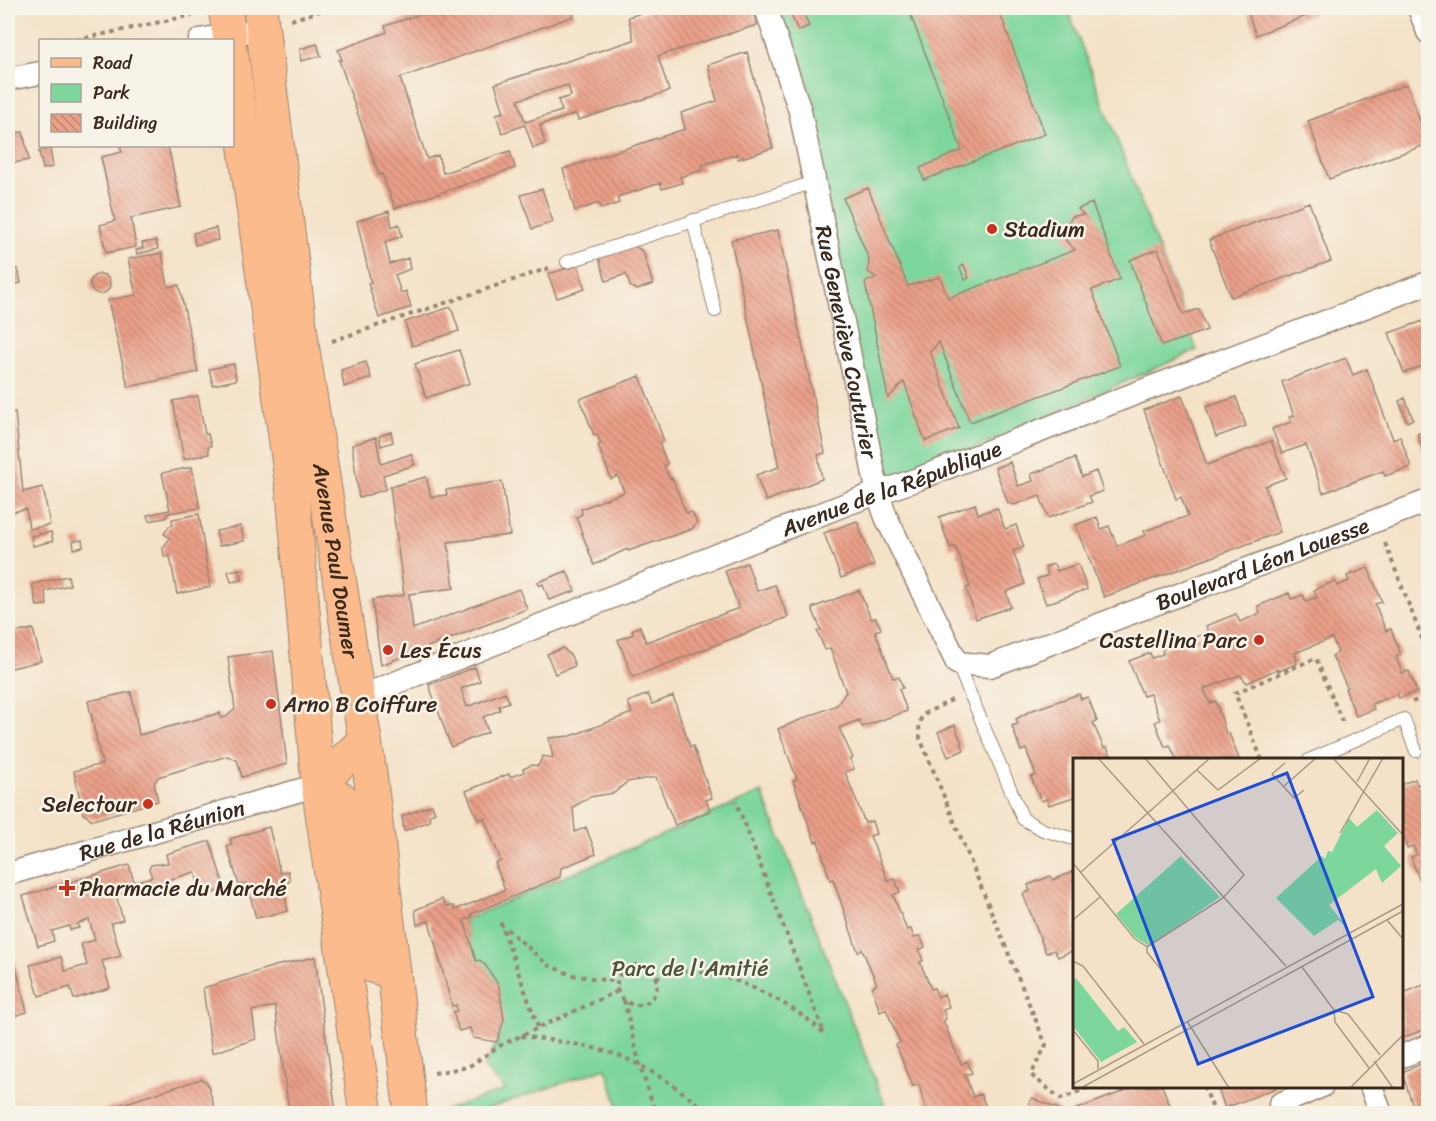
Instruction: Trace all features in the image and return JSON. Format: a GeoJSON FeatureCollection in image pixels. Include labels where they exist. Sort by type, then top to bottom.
{"type":"FeatureCollection","features":[{"type":"Feature","properties":{"kind":"main road","name":"Avenue Paul Doumer"},"geometry":{"type":"LineString","coordinates":[[262,18],[303,350],[365,740],[411,1113]]}},
{"type":"Feature","properties":{"kind":"main road","name":"Avenue Paul Doumer"},"geometry":{"type":"LineString","coordinates":[[234,108],[293,493],[318,785],[366,1113]]}},
{"type":"Feature","properties":{"kind":"main road"},"geometry":{"type":"LineString","coordinates":[[304,629],[347,632]]}},
{"type":"Feature","properties":{"kind":"main road"},"geometry":{"type":"LineString","coordinates":[[312,720],[357,698]]}},
{"type":"Feature","properties":{"kind":"main road"},"geometry":{"type":"LineString","coordinates":[[365,740],[318,785],[342,799],[369,965],[394,973]]}},
{"type":"Feature","properties":{"kind":"street","name":"Rue Geneviève Couturier"},"geometry":{"type":"LineString","coordinates":[[766,8],[800,111],[878,494],[886,517],[957,663]]}},
{"type":"Feature","properties":{"kind":"street"},"geometry":{"type":"LineString","coordinates":[[1419,8],[1428,32]]}},
{"type":"Feature","properties":{"kind":"street"},"geometry":{"type":"LineString","coordinates":[[223,36],[262,18]]}},
{"type":"Feature","properties":{"kind":"street"},"geometry":{"type":"LineString","coordinates":[[8,80],[39,73]]}},
{"type":"Feature","properties":{"kind":"street","name":"Avenue de la République"},"geometry":{"type":"LineString","coordinates":[[357,698],[878,494],[1428,283]]}},
{"type":"Feature","properties":{"kind":"street","name":"Boulevard Léon Louesse"},"geometry":{"type":"LineString","coordinates":[[957,663],[990,666],[1428,501]]}},
{"type":"Feature","properties":{"kind":"street","name":"Rue de la Réunion"},"geometry":{"type":"LineString","coordinates":[[8,874],[318,785]]}},
{"type":"Feature","properties":{"kind":"street"},"geometry":{"type":"LineString","coordinates":[[1403,1055],[1428,1046]]}},
{"type":"Feature","properties":{"kind":"street"},"geometry":{"type":"LineString","coordinates":[[1283,1113],[1280,1104],[1317,1088]]}},
{"type":"Feature","properties":{"kind":"street"},"geometry":{"type":"LineString","coordinates":[[1372,1088],[1381,1113]]}},
{"type":"Feature","properties":{"kind":"lane"},"geometry":{"type":"LineString","coordinates":[[567,262],[814,182]]}},
{"type":"Feature","properties":{"kind":"lane"},"geometry":{"type":"LineString","coordinates":[[693,220],[715,311]]}},
{"type":"Feature","properties":{"kind":"lane"},"geometry":{"type":"LineString","coordinates":[[957,663],[1023,819],[1043,830],[1073,838]]}},
{"type":"Feature","properties":{"kind":"lane"},"geometry":{"type":"LineString","coordinates":[[1311,758],[1404,719],[1416,751]]}},
{"type":"Feature","properties":{"kind":"path"},"geometry":{"type":"LineString","coordinates":[[262,18],[330,8]]}},
{"type":"Feature","properties":{"kind":"path"},"geometry":{"type":"LineString","coordinates":[[81,39],[198,13],[223,36]]}},
{"type":"Feature","properties":{"kind":"path"},"geometry":{"type":"LineString","coordinates":[[303,350],[567,262]]}},
{"type":"Feature","properties":{"kind":"path"},"geometry":{"type":"LineString","coordinates":[[1376,521],[1428,654]]}},
{"type":"Feature","properties":{"kind":"path"},"geometry":{"type":"LineString","coordinates":[[1262,758],[1235,693],[1316,658],[1344,727],[1355,723]]}},
{"type":"Feature","properties":{"kind":"path"},"geometry":{"type":"LineString","coordinates":[[969,693],[922,715],[919,725],[920,738],[1046,1045],[1031,1075],[1061,1098],[1087,1088]]}},
{"type":"Feature","properties":{"kind":"path"},"geometry":{"type":"LineString","coordinates":[[1407,704],[1428,696]]}},
{"type":"Feature","properties":{"kind":"path"},"geometry":{"type":"LineString","coordinates":[[656,978],[667,972],[685,969],[742,984],[773,997],[805,1015],[824,1034],[736,801]]}},
{"type":"Feature","properties":{"kind":"path"},"geometry":{"type":"LineString","coordinates":[[538,1028],[501,924],[548,965],[572,975],[618,982]]}},
{"type":"Feature","properties":{"kind":"path"},"geometry":{"type":"LineString","coordinates":[[624,1000],[636,1005],[649,1001],[657,991],[656,978],[648,968],[635,965],[623,970],[618,982],[618,991],[624,1000],[640,1066],[656,1113]]}},
{"type":"Feature","properties":{"kind":"path"},"geometry":{"type":"LineString","coordinates":[[406,1078],[468,1067],[520,1036],[618,991]]}},
{"type":"Feature","properties":{"kind":"path"},"geometry":{"type":"LineString","coordinates":[[520,1036],[570,1043],[628,1059],[685,1093],[710,1113]]}},
{"type":"Feature","properties":{"kind":"path"},"geometry":{"type":"LineString","coordinates":[[1205,1088],[1215,1113]]}},
{"type":"Feature","properties":{"kind":"green space","name":"Stadium"},"geometry":{"type":"Polygon","coordinates":[[[774,8],[1067,8],[1197,350],[905,479],[886,478],[774,8]]]}},
{"type":"Feature","properties":{"kind":"green space","name":"Parc de l'Amitié"},"geometry":{"type":"Polygon","coordinates":[[[762,792],[888,1113],[620,1113],[606,1068],[475,1113],[442,1113],[442,1111],[505,1090],[484,1067],[497,1042],[464,920],[762,792]]]}},
{"type":"Feature","properties":{"kind":"building"},"geometry":{"type":"Polygon","coordinates":[[[438,8],[571,8],[574,16],[400,78],[427,159],[438,155],[443,173],[510,151],[515,168],[395,208],[382,174],[379,175],[339,60],[342,60],[338,50],[387,32],[385,26],[438,8]]]}},
{"type":"Feature","properties":{"kind":"building"},"geometry":{"type":"Polygon","coordinates":[[[658,8],[752,8],[757,25],[658,56],[669,91],[578,120],[576,114],[540,125],[545,144],[533,148],[525,125],[502,133],[496,114],[504,112],[495,84],[634,40],[628,17],[658,8]],[[568,85],[518,100],[525,122],[562,111],[558,100],[571,96],[568,85]]]}},
{"type":"Feature","properties":{"kind":"building"},"geometry":{"type":"Polygon","coordinates":[[[788,8],[801,8],[809,26],[798,31],[788,8]]]}},
{"type":"Feature","properties":{"kind":"building"},"geometry":{"type":"Polygon","coordinates":[[[908,8],[998,8],[1045,134],[924,180],[920,168],[962,150],[908,8]]]}},
{"type":"Feature","properties":{"kind":"building"},"geometry":{"type":"Polygon","coordinates":[[[1246,8],[1327,8],[1256,35],[1246,8]]]}},
{"type":"Feature","properties":{"kind":"building"},"geometry":{"type":"Polygon","coordinates":[[[317,44],[321,56],[301,61],[300,49],[317,44]]]}},
{"type":"Feature","properties":{"kind":"building"},"geometry":{"type":"Polygon","coordinates":[[[747,52],[773,148],[738,159],[737,154],[702,165],[703,170],[680,177],[682,183],[662,189],[661,183],[617,197],[619,203],[601,209],[599,203],[575,211],[563,169],[685,129],[681,113],[717,101],[708,65],[747,52]]]}},
{"type":"Feature","properties":{"kind":"building"},"geometry":{"type":"Polygon","coordinates":[[[1407,84],[1428,144],[1329,179],[1308,121],[1407,84]]]}},
{"type":"Feature","properties":{"kind":"building"},"geometry":{"type":"Polygon","coordinates":[[[23,132],[29,160],[8,164],[8,134],[23,132]]]}},
{"type":"Feature","properties":{"kind":"building"},"geometry":{"type":"Polygon","coordinates":[[[120,147],[168,147],[181,207],[131,218],[136,247],[106,253],[100,225],[115,221],[101,157],[122,152],[120,147]]]}},
{"type":"Feature","properties":{"kind":"building"},"geometry":{"type":"Polygon","coordinates":[[[50,149],[53,167],[43,169],[39,151],[50,149]]]}},
{"type":"Feature","properties":{"kind":"building"},"geometry":{"type":"Polygon","coordinates":[[[868,188],[908,286],[940,277],[948,298],[1075,250],[1066,241],[1064,227],[1073,216],[1084,215],[1078,209],[1092,203],[1120,279],[1092,290],[1120,366],[970,422],[939,342],[930,352],[959,428],[925,441],[904,382],[888,398],[865,282],[877,278],[868,272],[869,259],[843,198],[868,188]]]}},
{"type":"Feature","properties":{"kind":"building"},"geometry":{"type":"Polygon","coordinates":[[[542,189],[553,222],[532,229],[521,195],[542,189]]]}},
{"type":"Feature","properties":{"kind":"building"},"geometry":{"type":"Polygon","coordinates":[[[1309,202],[1331,261],[1231,297],[1209,240],[1309,202]]]}},
{"type":"Feature","properties":{"kind":"building"},"geometry":{"type":"Polygon","coordinates":[[[389,211],[392,227],[399,224],[402,236],[385,242],[390,264],[408,258],[410,269],[395,275],[401,293],[406,291],[411,307],[379,318],[368,283],[371,283],[357,221],[389,211]]]}},
{"type":"Feature","properties":{"kind":"building"},"geometry":{"type":"Polygon","coordinates":[[[216,228],[218,240],[195,245],[193,233],[216,228]]]}},
{"type":"Feature","properties":{"kind":"building"},"geometry":{"type":"Polygon","coordinates":[[[778,230],[825,453],[818,455],[822,479],[766,501],[756,475],[779,467],[731,240],[778,230]]]}},
{"type":"Feature","properties":{"kind":"building"},"geometry":{"type":"Polygon","coordinates":[[[156,241],[158,249],[137,254],[136,250],[143,248],[142,243],[156,241]]]}},
{"type":"Feature","properties":{"kind":"building"},"geometry":{"type":"Polygon","coordinates":[[[635,246],[643,252],[653,284],[637,290],[630,286],[626,274],[606,281],[599,258],[635,246]]]}},
{"type":"Feature","properties":{"kind":"building"},"geometry":{"type":"Polygon","coordinates":[[[1158,249],[1183,314],[1199,309],[1207,330],[1162,346],[1130,260],[1158,249]]]}},
{"type":"Feature","properties":{"kind":"building"},"geometry":{"type":"Polygon","coordinates":[[[162,253],[168,287],[179,285],[198,372],[128,387],[108,300],[136,295],[128,259],[162,253]]]}},
{"type":"Feature","properties":{"kind":"building"},"geometry":{"type":"Polygon","coordinates":[[[578,265],[585,289],[557,298],[548,274],[578,265]]]}},
{"type":"Feature","properties":{"kind":"building"},"geometry":{"type":"Polygon","coordinates":[[[964,265],[969,278],[965,280],[960,268],[964,265]]]}},
{"type":"Feature","properties":{"kind":"building"},"geometry":{"type":"Polygon","coordinates":[[[18,269],[21,283],[8,286],[8,271],[18,269]]]}},
{"type":"Feature","properties":{"kind":"building"},"geometry":{"type":"Polygon","coordinates":[[[100,274],[107,277],[110,284],[107,291],[100,294],[93,291],[90,284],[93,277],[100,274]]]}},
{"type":"Feature","properties":{"kind":"building"},"geometry":{"type":"Polygon","coordinates":[[[451,307],[459,331],[412,346],[405,322],[451,307]]]}},
{"type":"Feature","properties":{"kind":"building"},"geometry":{"type":"Polygon","coordinates":[[[1426,320],[1428,364],[1404,373],[1389,333],[1426,320]]]}},
{"type":"Feature","properties":{"kind":"building"},"geometry":{"type":"Polygon","coordinates":[[[459,350],[470,383],[426,398],[415,364],[459,350]]]}},
{"type":"Feature","properties":{"kind":"building"},"geometry":{"type":"Polygon","coordinates":[[[1346,358],[1353,375],[1367,369],[1393,439],[1400,436],[1411,467],[1385,476],[1383,471],[1323,493],[1306,445],[1282,453],[1272,429],[1291,422],[1289,417],[1294,416],[1282,382],[1346,358]]]}},
{"type":"Feature","properties":{"kind":"building"},"geometry":{"type":"Polygon","coordinates":[[[366,362],[371,378],[344,387],[341,370],[366,362]]]}},
{"type":"Feature","properties":{"kind":"building"},"geometry":{"type":"Polygon","coordinates":[[[234,364],[236,380],[213,385],[209,369],[234,364]]]}},
{"type":"Feature","properties":{"kind":"building"},"geometry":{"type":"Polygon","coordinates":[[[640,376],[664,441],[659,443],[667,464],[664,466],[670,479],[672,478],[686,513],[692,512],[697,522],[692,529],[628,551],[627,549],[594,565],[576,517],[582,514],[581,509],[624,492],[618,476],[611,479],[598,445],[601,444],[597,434],[594,435],[580,399],[640,376]]]}},
{"type":"Feature","properties":{"kind":"building"},"geometry":{"type":"Polygon","coordinates":[[[198,396],[205,434],[208,434],[211,446],[208,447],[209,454],[184,459],[173,401],[198,396]]]}},
{"type":"Feature","properties":{"kind":"building"},"geometry":{"type":"Polygon","coordinates":[[[1182,396],[1207,465],[1271,441],[1286,478],[1265,486],[1280,532],[1104,597],[1076,525],[1097,517],[1101,529],[1109,526],[1117,546],[1146,535],[1144,531],[1188,516],[1181,497],[1176,499],[1144,410],[1182,396]]]}},
{"type":"Feature","properties":{"kind":"building"},"geometry":{"type":"Polygon","coordinates":[[[1236,397],[1246,426],[1216,437],[1206,407],[1236,397]]]}},
{"type":"Feature","properties":{"kind":"building"},"geometry":{"type":"Polygon","coordinates":[[[1405,398],[1413,419],[1407,422],[1399,401],[1405,398]]]}},
{"type":"Feature","properties":{"kind":"building"},"geometry":{"type":"Polygon","coordinates":[[[15,412],[23,492],[43,487],[50,525],[29,529],[26,509],[8,513],[8,414],[15,412]]]}},
{"type":"Feature","properties":{"kind":"building"},"geometry":{"type":"Polygon","coordinates":[[[1428,430],[1428,461],[1427,461],[1417,434],[1428,430]]]}},
{"type":"Feature","properties":{"kind":"building"},"geometry":{"type":"Polygon","coordinates":[[[391,432],[393,442],[381,446],[379,436],[391,432]]]}},
{"type":"Feature","properties":{"kind":"building"},"geometry":{"type":"Polygon","coordinates":[[[376,437],[381,464],[411,454],[415,465],[383,475],[386,489],[359,498],[352,445],[376,437]]]}},
{"type":"Feature","properties":{"kind":"building"},"geometry":{"type":"Polygon","coordinates":[[[1075,458],[1082,477],[1096,471],[1103,491],[1089,496],[1092,502],[1048,518],[1040,496],[1014,505],[1008,503],[995,468],[1010,462],[1018,486],[1033,481],[1031,474],[1075,458]]]}},
{"type":"Feature","properties":{"kind":"building"},"geometry":{"type":"Polygon","coordinates":[[[192,467],[200,508],[169,513],[165,518],[149,521],[147,515],[170,510],[162,473],[192,467]]]}},
{"type":"Feature","properties":{"kind":"building"},"geometry":{"type":"Polygon","coordinates":[[[426,477],[431,497],[447,495],[446,490],[502,481],[510,535],[448,542],[454,588],[409,594],[413,629],[519,589],[527,609],[381,665],[372,600],[404,595],[390,487],[426,477]]]}},
{"type":"Feature","properties":{"kind":"building"},"geometry":{"type":"Polygon","coordinates":[[[975,504],[978,514],[997,508],[1005,529],[1016,525],[1024,547],[1013,551],[1025,584],[1006,592],[1011,607],[976,619],[966,588],[970,587],[962,564],[955,546],[950,548],[939,517],[975,504]]]}},
{"type":"Feature","properties":{"kind":"building"},"geometry":{"type":"Polygon","coordinates":[[[199,514],[210,587],[177,594],[170,556],[164,557],[163,548],[170,538],[164,534],[169,526],[173,525],[172,519],[199,514]]]}},
{"type":"Feature","properties":{"kind":"building"},"geometry":{"type":"Polygon","coordinates":[[[857,521],[874,565],[841,578],[824,533],[857,521]]]}},
{"type":"Feature","properties":{"kind":"building"},"geometry":{"type":"Polygon","coordinates":[[[241,526],[244,541],[219,546],[216,531],[241,526]]]}},
{"type":"Feature","properties":{"kind":"building"},"geometry":{"type":"Polygon","coordinates":[[[51,532],[53,541],[33,546],[31,536],[51,532]]]}},
{"type":"Feature","properties":{"kind":"building"},"geometry":{"type":"Polygon","coordinates":[[[82,540],[83,547],[74,549],[73,541],[82,540]]]}},
{"type":"Feature","properties":{"kind":"building"},"geometry":{"type":"Polygon","coordinates":[[[747,563],[757,591],[775,585],[788,617],[633,677],[618,640],[633,634],[632,630],[640,626],[646,642],[739,608],[725,571],[747,563]]]}},
{"type":"Feature","properties":{"kind":"building"},"geometry":{"type":"Polygon","coordinates":[[[1054,564],[1057,571],[1078,564],[1087,589],[1046,604],[1037,579],[1048,575],[1045,567],[1054,564]]]}},
{"type":"Feature","properties":{"kind":"building"},"geometry":{"type":"Polygon","coordinates":[[[1368,568],[1382,602],[1375,604],[1386,631],[1391,629],[1401,655],[1396,657],[1402,673],[1409,671],[1417,692],[1399,698],[1397,694],[1372,704],[1374,709],[1356,716],[1345,688],[1347,687],[1332,656],[1338,653],[1332,638],[1295,653],[1297,664],[1278,671],[1277,669],[1247,683],[1240,675],[1204,689],[1210,703],[1216,701],[1226,734],[1229,733],[1239,758],[1176,758],[1170,745],[1165,747],[1155,722],[1160,720],[1150,694],[1143,696],[1129,661],[1150,653],[1152,658],[1163,654],[1162,649],[1185,640],[1188,648],[1198,644],[1196,637],[1209,632],[1206,626],[1236,614],[1240,622],[1260,613],[1258,606],[1289,593],[1291,599],[1303,595],[1306,601],[1317,597],[1314,590],[1335,581],[1337,586],[1349,581],[1347,576],[1368,568]]]}},
{"type":"Feature","properties":{"kind":"building"},"geometry":{"type":"Polygon","coordinates":[[[240,569],[242,580],[231,582],[228,571],[240,569]]]}},
{"type":"Feature","properties":{"kind":"building"},"geometry":{"type":"Polygon","coordinates":[[[567,571],[575,591],[549,600],[543,584],[539,586],[538,582],[567,571]]]}},
{"type":"Feature","properties":{"kind":"building"},"geometry":{"type":"Polygon","coordinates":[[[68,576],[70,585],[45,591],[47,605],[37,606],[32,584],[68,576]]]}},
{"type":"Feature","properties":{"kind":"building"},"geometry":{"type":"Polygon","coordinates":[[[859,590],[871,619],[876,618],[881,629],[875,631],[893,678],[899,677],[903,688],[899,689],[907,711],[862,727],[859,720],[839,728],[853,758],[850,759],[854,769],[845,772],[865,823],[872,821],[876,834],[870,836],[888,881],[895,879],[900,892],[893,895],[907,930],[911,929],[914,938],[920,936],[925,947],[919,950],[923,961],[920,962],[931,989],[934,988],[938,997],[944,994],[949,1007],[943,1009],[946,1019],[943,1020],[961,1064],[967,1061],[972,1073],[965,1075],[973,1097],[981,1094],[988,1113],[927,1113],[919,1085],[913,1086],[896,1045],[900,1043],[886,1009],[880,1012],[872,987],[877,984],[862,949],[858,952],[833,879],[830,880],[818,841],[815,842],[793,781],[797,779],[778,729],[837,705],[846,692],[830,648],[825,650],[817,631],[821,630],[812,608],[859,590]]]}},
{"type":"Feature","properties":{"kind":"building"},"geometry":{"type":"Polygon","coordinates":[[[33,629],[41,661],[8,669],[8,634],[33,629]]]}},
{"type":"Feature","properties":{"kind":"building"},"geometry":{"type":"Polygon","coordinates":[[[563,648],[571,656],[575,666],[555,674],[547,654],[563,648]]]}},
{"type":"Feature","properties":{"kind":"building"},"geometry":{"type":"Polygon","coordinates":[[[273,651],[287,764],[242,777],[237,760],[227,756],[158,777],[154,784],[158,801],[93,820],[83,814],[74,771],[102,764],[88,701],[131,692],[139,735],[220,713],[221,718],[226,717],[235,709],[228,657],[273,651]]]}},
{"type":"Feature","properties":{"kind":"building"},"geometry":{"type":"Polygon","coordinates":[[[475,667],[480,681],[461,689],[467,707],[505,692],[509,702],[499,706],[500,710],[483,717],[488,732],[451,747],[429,685],[475,667]]]}},
{"type":"Feature","properties":{"kind":"building"},"geometry":{"type":"Polygon","coordinates":[[[648,694],[652,704],[673,696],[690,747],[693,746],[712,798],[706,800],[710,811],[675,825],[656,777],[627,782],[614,793],[590,797],[573,807],[575,832],[586,827],[596,854],[561,868],[560,877],[471,914],[472,917],[464,920],[476,961],[480,960],[486,966],[499,986],[504,1020],[497,1042],[473,1038],[470,1028],[459,1031],[453,1012],[457,1011],[456,1005],[452,1006],[429,921],[417,925],[415,910],[442,899],[446,906],[454,906],[455,910],[505,890],[495,863],[501,861],[484,818],[478,820],[466,791],[509,774],[510,777],[524,772],[523,769],[532,765],[538,766],[543,756],[553,758],[549,738],[571,736],[632,713],[628,702],[648,694]]]}},
{"type":"Feature","properties":{"kind":"building"},"geometry":{"type":"Polygon","coordinates":[[[1079,694],[1081,699],[1088,697],[1097,721],[1093,723],[1104,748],[1107,747],[1112,758],[1073,758],[1073,797],[1049,805],[1047,799],[1041,801],[1031,777],[1036,775],[1026,749],[1021,751],[1012,726],[1018,724],[1016,719],[1030,711],[1079,694]]]}},
{"type":"Feature","properties":{"kind":"building"},"geometry":{"type":"Polygon","coordinates":[[[955,725],[964,750],[948,757],[938,732],[955,725]]]}},
{"type":"Feature","properties":{"kind":"building"},"geometry":{"type":"Polygon","coordinates":[[[1415,779],[1417,785],[1428,781],[1428,883],[1426,876],[1419,879],[1411,857],[1417,855],[1413,846],[1407,848],[1403,836],[1403,825],[1405,824],[1403,784],[1415,779]]]}},
{"type":"Feature","properties":{"kind":"building"},"geometry":{"type":"Polygon","coordinates":[[[432,805],[435,812],[429,816],[430,821],[404,831],[402,816],[432,805]]]}},
{"type":"Feature","properties":{"kind":"building"},"geometry":{"type":"Polygon","coordinates":[[[269,827],[280,873],[288,871],[290,881],[283,886],[288,911],[256,918],[247,883],[239,885],[227,846],[232,845],[230,839],[269,827]]]}},
{"type":"Feature","properties":{"kind":"building"},"geometry":{"type":"Polygon","coordinates":[[[210,841],[225,889],[202,896],[195,872],[116,895],[123,920],[111,923],[121,956],[102,961],[110,988],[74,999],[70,987],[39,996],[30,965],[61,957],[65,971],[87,965],[81,944],[95,940],[89,920],[77,924],[79,928],[70,930],[69,926],[52,931],[54,941],[38,946],[23,896],[129,865],[134,882],[152,877],[149,869],[151,865],[168,863],[166,854],[210,841]]]}},
{"type":"Feature","properties":{"kind":"building"},"geometry":{"type":"Polygon","coordinates":[[[1073,871],[1073,950],[1058,957],[1054,950],[1046,953],[1023,894],[1030,891],[1028,885],[1051,876],[1053,880],[1073,871]]]}},
{"type":"Feature","properties":{"kind":"building"},"geometry":{"type":"Polygon","coordinates":[[[12,951],[27,1012],[8,1018],[8,952],[12,951]]]}},
{"type":"Feature","properties":{"kind":"building"},"geometry":{"type":"Polygon","coordinates":[[[315,957],[336,1113],[289,1113],[275,1006],[252,1011],[256,1039],[212,1053],[203,988],[275,966],[315,957]]]}},
{"type":"Feature","properties":{"kind":"building"},"geometry":{"type":"Polygon","coordinates":[[[1428,983],[1428,1028],[1403,1038],[1403,990],[1404,993],[1428,983]]]}},
{"type":"Feature","properties":{"kind":"building"},"geometry":{"type":"Polygon","coordinates":[[[1428,1061],[1428,1113],[1415,1113],[1403,1072],[1428,1061]]]}},
{"type":"Feature","properties":{"kind":"building"},"geometry":{"type":"Polygon","coordinates":[[[201,1079],[207,1082],[216,1113],[94,1113],[201,1079]]]}},
{"type":"Feature","properties":{"kind":"building"},"geometry":{"type":"Polygon","coordinates":[[[1132,1088],[1163,1088],[1173,1113],[1067,1113],[1132,1088]]]}},
{"type":"Feature","properties":{"kind":"building"},"geometry":{"type":"Polygon","coordinates":[[[1218,1088],[1276,1088],[1225,1108],[1218,1088]]]}},
{"type":"Feature","properties":{"kind":"building"},"geometry":{"type":"Polygon","coordinates":[[[1032,1098],[1057,1108],[1061,1113],[1025,1113],[1032,1098]]]}},
{"type":"Feature","properties":{"kind":"place","name":"Stadium"},"geometry":{"type":"Point","coordinates":[992,229]}},
{"type":"Feature","properties":{"kind":"place","name":"Castellina Parc"},"geometry":{"type":"Point","coordinates":[1259,640]}},
{"type":"Feature","properties":{"kind":"place","name":"Les Écus"},"geometry":{"type":"Point","coordinates":[388,650]}},
{"type":"Feature","properties":{"kind":"place","name":"Arno B Coiffure"},"geometry":{"type":"Point","coordinates":[271,704]}},
{"type":"Feature","properties":{"kind":"place","name":"Selectour"},"geometry":{"type":"Point","coordinates":[148,804]}},
{"type":"Feature","properties":{"kind":"place","name":"Pharmacie du Marché"},"geometry":{"type":"Point","coordinates":[67,888]}}]}
